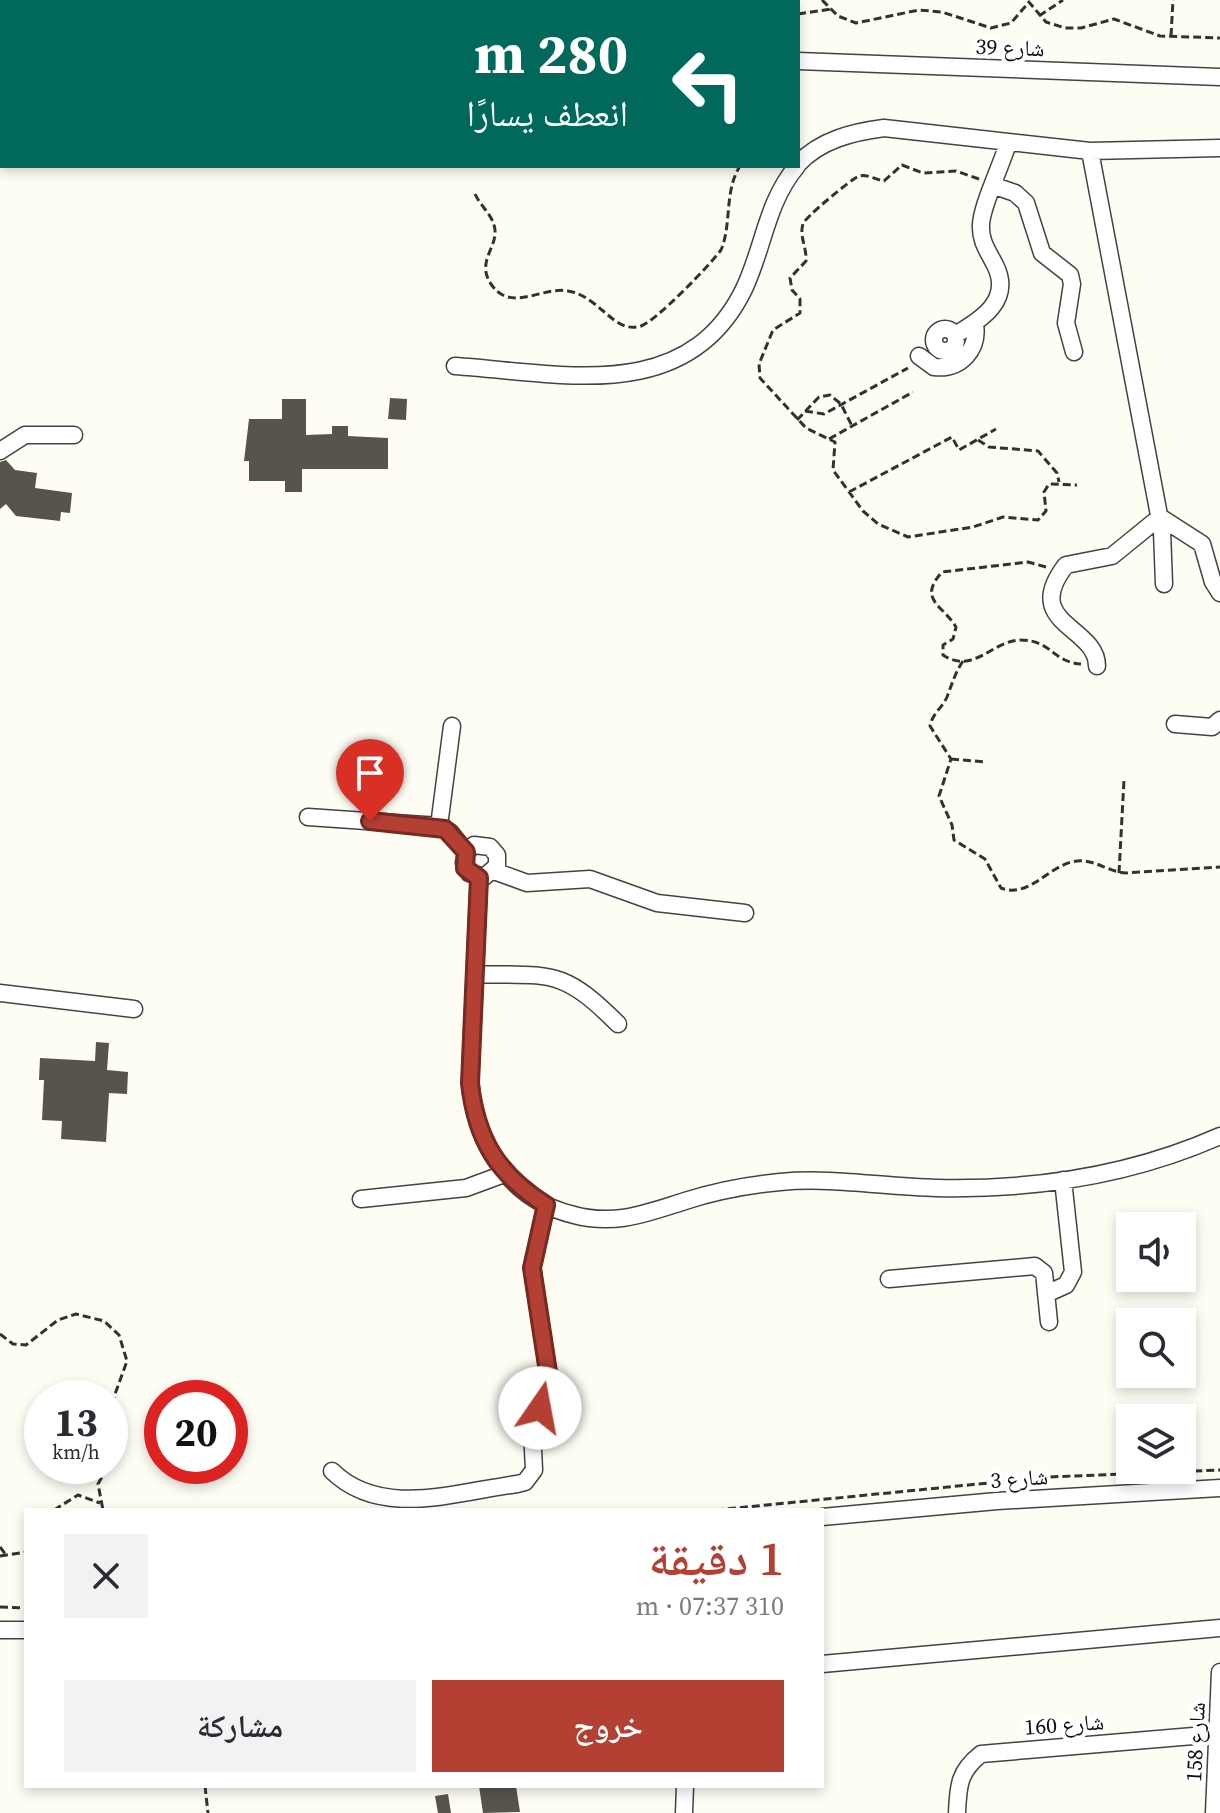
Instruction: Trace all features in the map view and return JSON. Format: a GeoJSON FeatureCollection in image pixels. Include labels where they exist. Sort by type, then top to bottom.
{"type":"FeatureCollection","features":[{"type":"Feature","properties":{"kind":"street","name":"شارع 39"},"geometry":{"type":"LineString","coordinates":[[800,61],[1220,77]]}},
{"type":"Feature","properties":{"kind":"street"},"geometry":{"type":"LineString","coordinates":[[800,163],[823,145],[854,132],[884,128],[1090,151],[1220,148]]}},
{"type":"Feature","properties":{"kind":"street"},"geometry":{"type":"LineString","coordinates":[[918,358],[936,346],[934,338],[940,330],[948,329],[955,335],[975,324],[986,317],[999,296],[998,271],[985,249],[980,223],[1008,143]]}},
{"type":"Feature","properties":{"kind":"street"},"geometry":{"type":"LineString","coordinates":[[800,144],[823,145]]}},
{"type":"Feature","properties":{"kind":"street"},"geometry":{"type":"LineString","coordinates":[[1090,151],[1160,517],[1164,584]]}},
{"type":"Feature","properties":{"kind":"street"},"geometry":{"type":"LineString","coordinates":[[455,366],[632,374],[679,358],[701,345],[727,319],[745,286],[769,210],[782,183],[794,168]]}},
{"type":"Feature","properties":{"kind":"street"},"geometry":{"type":"LineString","coordinates":[[995,186],[1015,193],[1026,203],[1042,253],[1070,275],[1072,284],[1066,323],[1074,352]]}},
{"type":"Feature","properties":{"kind":"street"},"geometry":{"type":"LineString","coordinates":[[918,358],[942,368],[964,359],[975,343],[975,324]]}},
{"type":"Feature","properties":{"kind":"street"},"geometry":{"type":"LineString","coordinates":[[0,451],[25,435],[74,435]]}},
{"type":"Feature","properties":{"kind":"street"},"geometry":{"type":"LineString","coordinates":[[1097,666],[1092,648],[1062,624],[1055,612],[1052,599],[1060,574],[1076,561],[1100,560],[1122,550],[1160,517]]}},
{"type":"Feature","properties":{"kind":"street"},"geometry":{"type":"LineString","coordinates":[[1160,517],[1202,544],[1213,582],[1220,593]]}},
{"type":"Feature","properties":{"kind":"street"},"geometry":{"type":"LineString","coordinates":[[1175,724],[1212,727],[1220,720]]}},
{"type":"Feature","properties":{"kind":"street"},"geometry":{"type":"LineString","coordinates":[[439,826],[452,726]]}},
{"type":"Feature","properties":{"kind":"street"},"geometry":{"type":"LineString","coordinates":[[308,817],[439,826],[450,832],[466,852],[465,868],[486,874],[527,883],[590,879],[657,903],[745,913]]}},
{"type":"Feature","properties":{"kind":"street"},"geometry":{"type":"LineString","coordinates":[[466,852],[474,845],[490,847],[498,861],[486,874],[475,974],[470,1083],[474,1116],[485,1147],[504,1174],[546,1205],[573,1215],[602,1220],[631,1219],[718,1192],[783,1182],[977,1188],[1063,1180],[1160,1159],[1220,1136]]}},
{"type":"Feature","properties":{"kind":"street"},"geometry":{"type":"LineString","coordinates":[[475,974],[552,976],[567,980],[592,997],[618,1024]]}},
{"type":"Feature","properties":{"kind":"street"},"geometry":{"type":"LineString","coordinates":[[0,993],[134,1009]]}},
{"type":"Feature","properties":{"kind":"street"},"geometry":{"type":"LineString","coordinates":[[361,1199],[466,1188],[504,1174]]}},
{"type":"Feature","properties":{"kind":"street"},"geometry":{"type":"LineString","coordinates":[[1046,1294],[1066,1285],[1073,1272],[1063,1180]]}},
{"type":"Feature","properties":{"kind":"street"},"geometry":{"type":"LineString","coordinates":[[332,1471],[359,1492],[393,1500],[517,1484],[531,1477],[534,1470],[532,1429],[550,1385],[532,1268],[546,1205]]}},
{"type":"Feature","properties":{"kind":"street"},"geometry":{"type":"LineString","coordinates":[[889,1279],[1035,1266],[1044,1273],[1049,1322]]}},
{"type":"Feature","properties":{"kind":"street","name":"شارع 3"},"geometry":{"type":"LineString","coordinates":[[824,1517],[983,1502],[1220,1488]]}},
{"type":"Feature","properties":{"kind":"street"},"geometry":{"type":"LineString","coordinates":[[824,1664],[1220,1628]]}},
{"type":"Feature","properties":{"kind":"street"},"geometry":{"type":"LineString","coordinates":[[0,1630],[24,1630]]}},
{"type":"Feature","properties":{"kind":"street","name":"شارع 158"},"geometry":{"type":"LineString","coordinates":[[1214,1813],[1220,1672]]}},
{"type":"Feature","properties":{"kind":"street","name":"شارع 160"},"geometry":{"type":"LineString","coordinates":[[957,1813],[959,1780],[967,1765],[981,1754],[1217,1734]]}},
{"type":"Feature","properties":{"kind":"street"},"geometry":{"type":"LineString","coordinates":[[684,1813],[685,1788]]}},
{"type":"Feature","properties":{"kind":"path"},"geometry":{"type":"LineString","coordinates":[[822,0],[838,16],[856,23],[919,10],[942,12],[998,28],[1011,23],[1028,1],[1039,16],[1065,28],[1090,26],[1114,19],[1149,33],[1220,38]]}},
{"type":"Feature","properties":{"kind":"path"},"geometry":{"type":"LineString","coordinates":[[1039,16],[1063,0]]}},
{"type":"Feature","properties":{"kind":"path"},"geometry":{"type":"LineString","coordinates":[[1171,36],[1173,0]]}},
{"type":"Feature","properties":{"kind":"path"},"geometry":{"type":"LineString","coordinates":[[800,14],[831,9]]}},
{"type":"Feature","properties":{"kind":"path"},"geometry":{"type":"LineString","coordinates":[[995,186],[956,171],[923,173],[902,165],[884,181],[867,176],[851,179],[830,201],[806,217],[802,230],[806,261],[790,278],[792,290],[800,299],[800,313],[776,327],[759,364],[763,384],[811,432],[829,439],[836,446],[833,470],[872,521],[915,537],[1003,517],[1038,520],[1046,511],[1045,489],[1049,484],[1077,485]]}},
{"type":"Feature","properties":{"kind":"path"},"geometry":{"type":"LineString","coordinates":[[475,194],[494,224],[495,236],[485,265],[490,284],[500,294],[514,299],[554,289],[579,293],[595,300],[613,321],[631,328],[649,322],[721,250],[727,237],[733,179],[739,168]]}},
{"type":"Feature","properties":{"kind":"path"},"geometry":{"type":"LineString","coordinates":[[805,411],[824,414],[918,358]]}},
{"type":"Feature","properties":{"kind":"path"},"geometry":{"type":"LineString","coordinates":[[829,439],[913,392]]}},
{"type":"Feature","properties":{"kind":"path"},"geometry":{"type":"LineString","coordinates":[[797,420],[824,395],[835,397],[852,426]]}},
{"type":"Feature","properties":{"kind":"path"},"geometry":{"type":"LineString","coordinates":[[849,492],[952,437],[959,450],[996,429]]}},
{"type":"Feature","properties":{"kind":"path"},"geometry":{"type":"LineString","coordinates":[[977,440],[989,447],[1038,451],[1042,461],[1057,473],[1059,482]]}},
{"type":"Feature","properties":{"kind":"path"},"geometry":{"type":"LineString","coordinates":[[1060,574],[1028,562],[942,572],[934,581],[931,594],[936,606],[953,622],[956,633],[942,650],[948,658],[963,661],[986,656],[1021,640],[1045,644],[1062,661],[1097,666]]}},
{"type":"Feature","properties":{"kind":"path"},"geometry":{"type":"LineString","coordinates":[[951,759],[930,726],[963,661]]}},
{"type":"Feature","properties":{"kind":"path"},"geometry":{"type":"LineString","coordinates":[[951,759],[986,762]]}},
{"type":"Feature","properties":{"kind":"path"},"geometry":{"type":"LineString","coordinates":[[951,759],[939,796],[952,825],[954,840],[985,859],[1001,888],[1025,888],[1073,861],[1095,863],[1119,873],[1155,869],[1192,872],[1220,867]]}},
{"type":"Feature","properties":{"kind":"path"},"geometry":{"type":"LineString","coordinates":[[1119,873],[1124,780]]}},
{"type":"Feature","properties":{"kind":"path"},"geometry":{"type":"LineString","coordinates":[[0,1334],[13,1344],[26,1345],[58,1320],[76,1314],[104,1321],[119,1335],[127,1361],[114,1397],[115,1454],[98,1484],[102,1508]]}},
{"type":"Feature","properties":{"kind":"path"},"geometry":{"type":"LineString","coordinates":[[736,1508],[1036,1478],[1220,1470]]}},
{"type":"Feature","properties":{"kind":"path"},"geometry":{"type":"LineString","coordinates":[[57,1508],[78,1495],[100,1503]]}},
{"type":"Feature","properties":{"kind":"path"},"geometry":{"type":"LineString","coordinates":[[0,1547],[6,1555]]}},
{"type":"Feature","properties":{"kind":"path"},"geometry":{"type":"LineString","coordinates":[[0,1556],[24,1552]]}},
{"type":"Feature","properties":{"kind":"path"},"geometry":{"type":"LineString","coordinates":[[0,1607],[24,1608]]}},
{"type":"Feature","properties":{"kind":"path"},"geometry":{"type":"LineString","coordinates":[[205,1788],[208,1813]]}},
{"type":"Feature","properties":{"kind":"building"},"geometry":{"type":"Polygon","coordinates":[[[390,398],[407,399],[406,420],[388,419],[390,398]]]}},
{"type":"Feature","properties":{"kind":"building"},"geometry":{"type":"Polygon","coordinates":[[[282,399],[306,399],[306,435],[332,434],[332,426],[348,426],[348,436],[388,438],[388,469],[302,469],[302,492],[285,492],[285,481],[249,481],[249,461],[244,461],[249,419],[282,419],[282,399]]]}},
{"type":"Feature","properties":{"kind":"building"},"geometry":{"type":"Polygon","coordinates":[[[6,460],[15,470],[37,473],[35,488],[72,493],[70,513],[61,512],[60,521],[16,516],[6,504],[0,509],[0,462],[6,460]]]}},
{"type":"Feature","properties":{"kind":"building"},"geometry":{"type":"Polygon","coordinates":[[[96,1042],[109,1043],[107,1070],[128,1072],[127,1094],[109,1093],[106,1142],[61,1139],[62,1121],[42,1120],[44,1080],[39,1080],[40,1058],[95,1061],[96,1042]]]}},
{"type":"Feature","properties":{"kind":"building"},"geometry":{"type":"Polygon","coordinates":[[[479,1788],[516,1788],[520,1812],[483,1813],[479,1788]]]}},
{"type":"Feature","properties":{"kind":"building"},"geometry":{"type":"Polygon","coordinates":[[[448,1794],[451,1813],[438,1813],[435,1796],[448,1794]]]}},
{"type":"Feature","properties":{"kind":"route"},"geometry":{"type":"LineString","coordinates":[[370,821],[445,829],[466,852],[465,868],[479,878],[470,1083],[474,1116],[485,1147],[504,1174],[546,1205],[533,1251],[532,1268],[550,1385],[547,1398],[540,1408]]}}]}
